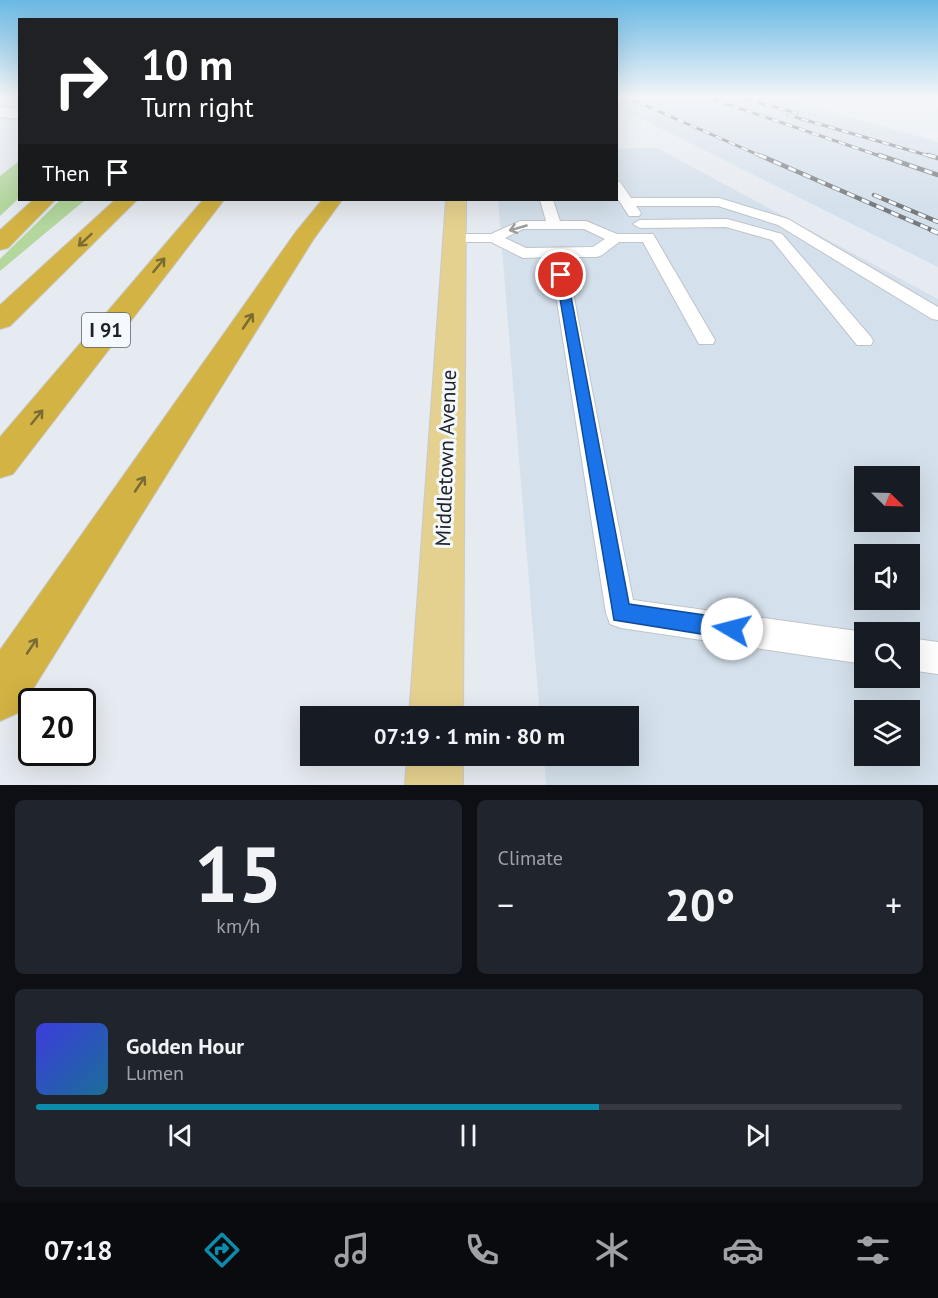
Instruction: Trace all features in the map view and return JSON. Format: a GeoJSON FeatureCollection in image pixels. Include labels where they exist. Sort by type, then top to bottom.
{"type":"FeatureCollection","features":[{"type":"Feature","properties":{"kind":"highway"},"geometry":{"type":"LineString","coordinates":[[0,243],[44,201]]}},
{"type":"Feature","properties":{"kind":"highway"},"geometry":{"type":"LineString","coordinates":[[0,320],[126,201]]}},
{"type":"Feature","properties":{"kind":"highway","name":"I 91"},"geometry":{"type":"LineString","coordinates":[[0,463],[213,201]]}},
{"type":"Feature","properties":{"kind":"highway"},"geometry":{"type":"LineString","coordinates":[[0,695],[303,238],[331,201]]}},
{"type":"Feature","properties":{"kind":"main road","name":"Middletown Avenue"},"geometry":{"type":"LineString","coordinates":[[436,706],[456,201]]}},
{"type":"Feature","properties":{"kind":"main road"},"geometry":{"type":"LineString","coordinates":[[434,785],[435,766]]}},
{"type":"Feature","properties":{"kind":"lane"},"geometry":{"type":"LineString","coordinates":[[618,188],[706,340]]}},
{"type":"Feature","properties":{"kind":"lane"},"geometry":{"type":"LineString","coordinates":[[547,201],[554,225]]}},
{"type":"Feature","properties":{"kind":"lane"},"geometry":{"type":"LineString","coordinates":[[627,202],[719,202],[783,222],[938,315]]}},
{"type":"Feature","properties":{"kind":"lane"},"geometry":{"type":"LineString","coordinates":[[494,238],[523,253],[597,252],[615,238],[644,231],[727,223],[777,237],[864,341]]}},
{"type":"Feature","properties":{"kind":"lane"},"geometry":{"type":"LineString","coordinates":[[454,238],[494,238],[520,225],[586,225],[615,238]]}},
{"type":"Feature","properties":{"kind":"lane"},"geometry":{"type":"LineString","coordinates":[[557,252],[621,613],[854,647]]}},
{"type":"Feature","properties":{"kind":"lane"},"geometry":{"type":"LineString","coordinates":[[920,656],[938,658]]}},
{"type":"Feature","properties":{"kind":"shaded area"},"geometry":{"type":"Polygon","coordinates":[[[671,134],[908,134],[938,142],[938,267],[671,134]]]}},
{"type":"Feature","properties":{"kind":"shaded area"},"geometry":{"type":"Polygon","coordinates":[[[657,148],[938,299],[938,785],[546,785],[545,766],[639,766],[639,706],[539,706],[498,201],[618,201],[618,149],[657,148]]]}},
{"type":"Feature","properties":{"kind":"green space"},"geometry":{"type":"Polygon","coordinates":[[[18,162],[18,199],[0,216],[0,176],[18,162]]]}},
{"type":"Feature","properties":{"kind":"green space"},"geometry":{"type":"Polygon","coordinates":[[[59,201],[84,201],[0,271],[0,259],[59,201]]]}},
{"type":"Feature","properties":{"kind":"railway"},"geometry":{"type":"LineString","coordinates":[[710,134],[763,157]]}},
{"type":"Feature","properties":{"kind":"railway"},"geometry":{"type":"LineString","coordinates":[[814,134],[883,157]]}},
{"type":"Feature","properties":{"kind":"railway"},"geometry":{"type":"LineString","coordinates":[[852,134],[933,157]]}},
{"type":"Feature","properties":{"kind":"railway"},"geometry":{"type":"LineString","coordinates":[[759,155],[934,231]]}},
{"type":"Feature","properties":{"kind":"railway"},"geometry":{"type":"LineString","coordinates":[[879,155],[938,175]]}},
{"type":"Feature","properties":{"kind":"railway"},"geometry":{"type":"LineString","coordinates":[[928,155],[938,158]]}},
{"type":"Feature","properties":{"kind":"railway"},"geometry":{"type":"LineString","coordinates":[[874,195],[938,222]]}},
{"type":"Feature","properties":{"kind":"railway"},"geometry":{"type":"LineString","coordinates":[[931,230],[938,233]]}},
{"type":"Feature","properties":{"kind":"route"},"geometry":{"type":"LineString","coordinates":[[561,275],[621,613],[732,629]]}}]}
